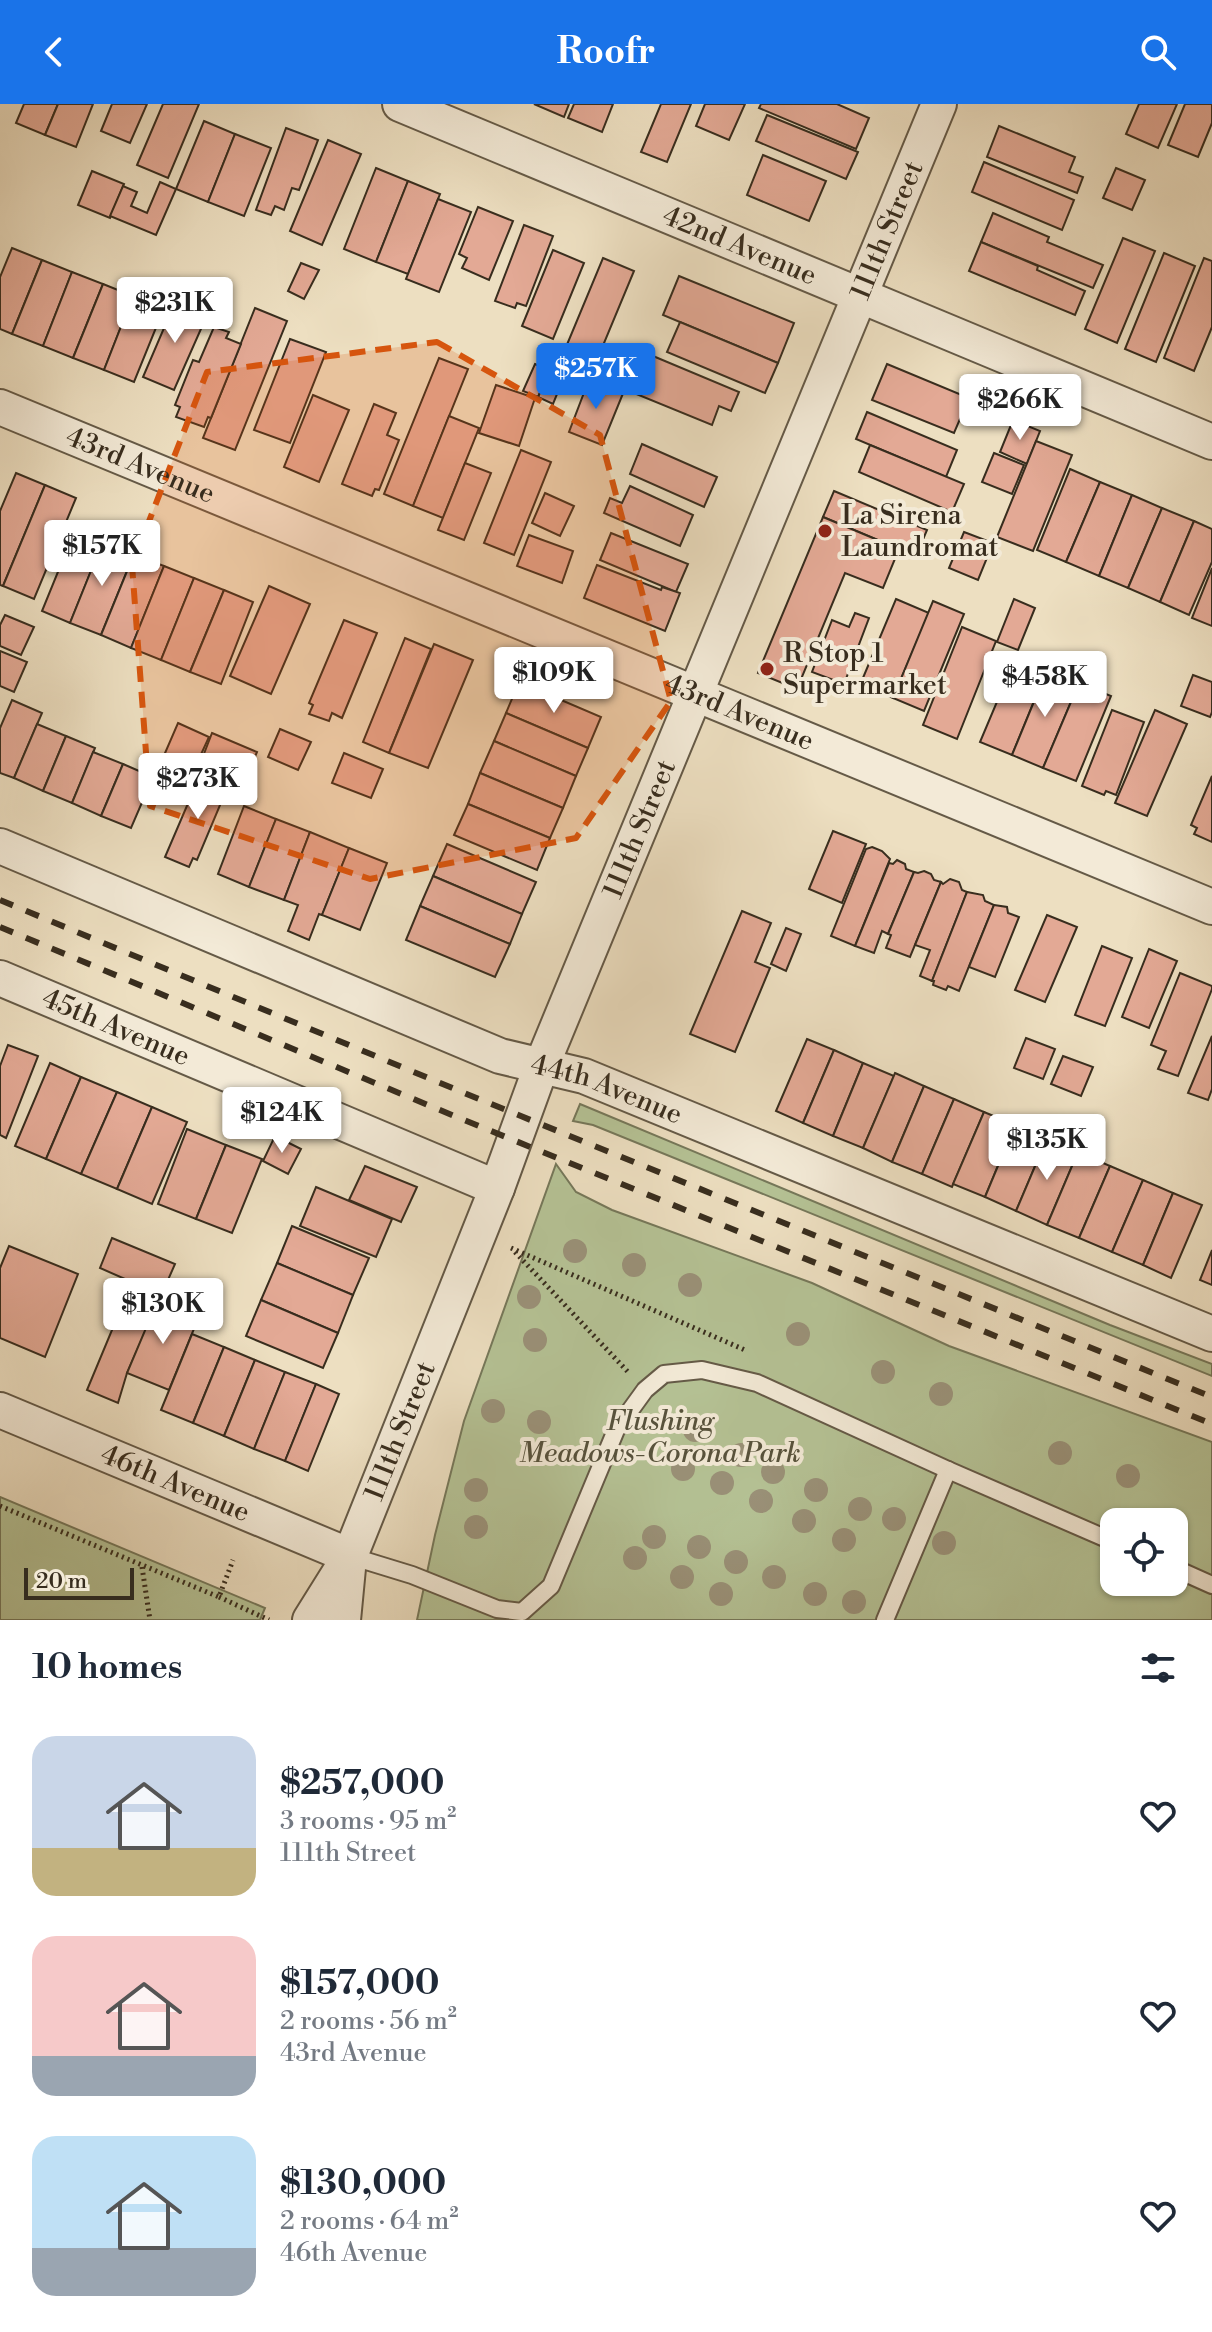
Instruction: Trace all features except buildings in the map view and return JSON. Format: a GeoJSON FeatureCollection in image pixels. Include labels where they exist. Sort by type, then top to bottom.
{"type":"FeatureCollection","features":[{"type":"Feature","properties":{"kind":"street","name":"42nd Avenue"},"geometry":{"type":"LineString","coordinates":[[400,104],[1212,442]]}},
{"type":"Feature","properties":{"kind":"street","name":"111th Street"},"geometry":{"type":"LineString","coordinates":[[310,1620],[350,1556],[497,1188],[541,1067],[939,104]]}},
{"type":"Feature","properties":{"kind":"street","name":"43rd Avenue"},"geometry":{"type":"LineString","coordinates":[[0,407],[1212,907]]}},
{"type":"Feature","properties":{"kind":"street","name":"44th Avenue"},"geometry":{"type":"LineString","coordinates":[[0,846],[500,1056],[584,1076],[1212,1334]]}},
{"type":"Feature","properties":{"kind":"street","name":"45th Avenue"},"geometry":{"type":"LineString","coordinates":[[0,978],[497,1188]]}},
{"type":"Feature","properties":{"kind":"street","name":"46th Avenue"},"geometry":{"type":"LineString","coordinates":[[0,1410],[350,1556]]}},
{"type":"Feature","properties":{"kind":"street","name":"111th Street"},"geometry":{"type":"LineString","coordinates":[[343,1620],[350,1556]]}},
{"type":"Feature","properties":{"kind":"lane"},"geometry":{"type":"LineString","coordinates":[[350,1556],[412,1575],[497,1609],[522,1612],[551,1586],[616,1430],[645,1390],[664,1374],[702,1370],[757,1383],[1100,1536]]}},
{"type":"Feature","properties":{"kind":"lane"},"geometry":{"type":"LineString","coordinates":[[885,1620],[948,1470]]}},
{"type":"Feature","properties":{"kind":"lane"},"geometry":{"type":"LineString","coordinates":[[1188,1574],[1212,1585]]}},
{"type":"Feature","properties":{"kind":"path"},"geometry":{"type":"LineString","coordinates":[[511,1248],[645,1390],[674,1426]]}},
{"type":"Feature","properties":{"kind":"path"},"geometry":{"type":"LineString","coordinates":[[0,1506],[269,1620]]}},
{"type":"Feature","properties":{"kind":"path"},"geometry":{"type":"LineString","coordinates":[[219,1597],[233,1560]]}},
{"type":"Feature","properties":{"kind":"path"},"geometry":{"type":"LineString","coordinates":[[142,1566],[150,1620]]}},
{"type":"Feature","properties":{"kind":"highlighted area"},"geometry":{"type":"Polygon","coordinates":[[[437,342],[600,435],[671,701],[576,838],[370,879],[150,806],[132,565],[207,372],[437,342]]]}},
{"type":"Feature","properties":{"kind":"green space"},"geometry":{"type":"Polygon","coordinates":[[[580,1104],[1110,1325],[1212,1364],[1212,1376],[593,1125],[573,1121],[580,1104]]]}},
{"type":"Feature","properties":{"kind":"green space","name":"Flushing Meadows-Corona Park"},"geometry":{"type":"Polygon","coordinates":[[[556,1164],[576,1192],[612,1210],[812,1283],[949,1346],[1212,1442],[1212,1620],[417,1620],[464,1421],[556,1164]]]}},
{"type":"Feature","properties":{"kind":"green space"},"geometry":{"type":"Polygon","coordinates":[[[0,1497],[265,1608],[260,1620],[0,1620],[0,1497]]]}},
{"type":"Feature","properties":{"kind":"railway"},"geometry":{"type":"LineString","coordinates":[[0,900],[474,1097],[1212,1397]]}},
{"type":"Feature","properties":{"kind":"railway"},"geometry":{"type":"LineString","coordinates":[[0,927],[464,1120],[1212,1424]]}},
{"type":"Feature","properties":{"kind":"place","name":"La Sirena Laundromat"},"geometry":{"type":"Point","coordinates":[825,531]}},
{"type":"Feature","properties":{"kind":"place","name":"R Stop 1 Supermarket"},"geometry":{"type":"Point","coordinates":[767,669]}}]}
